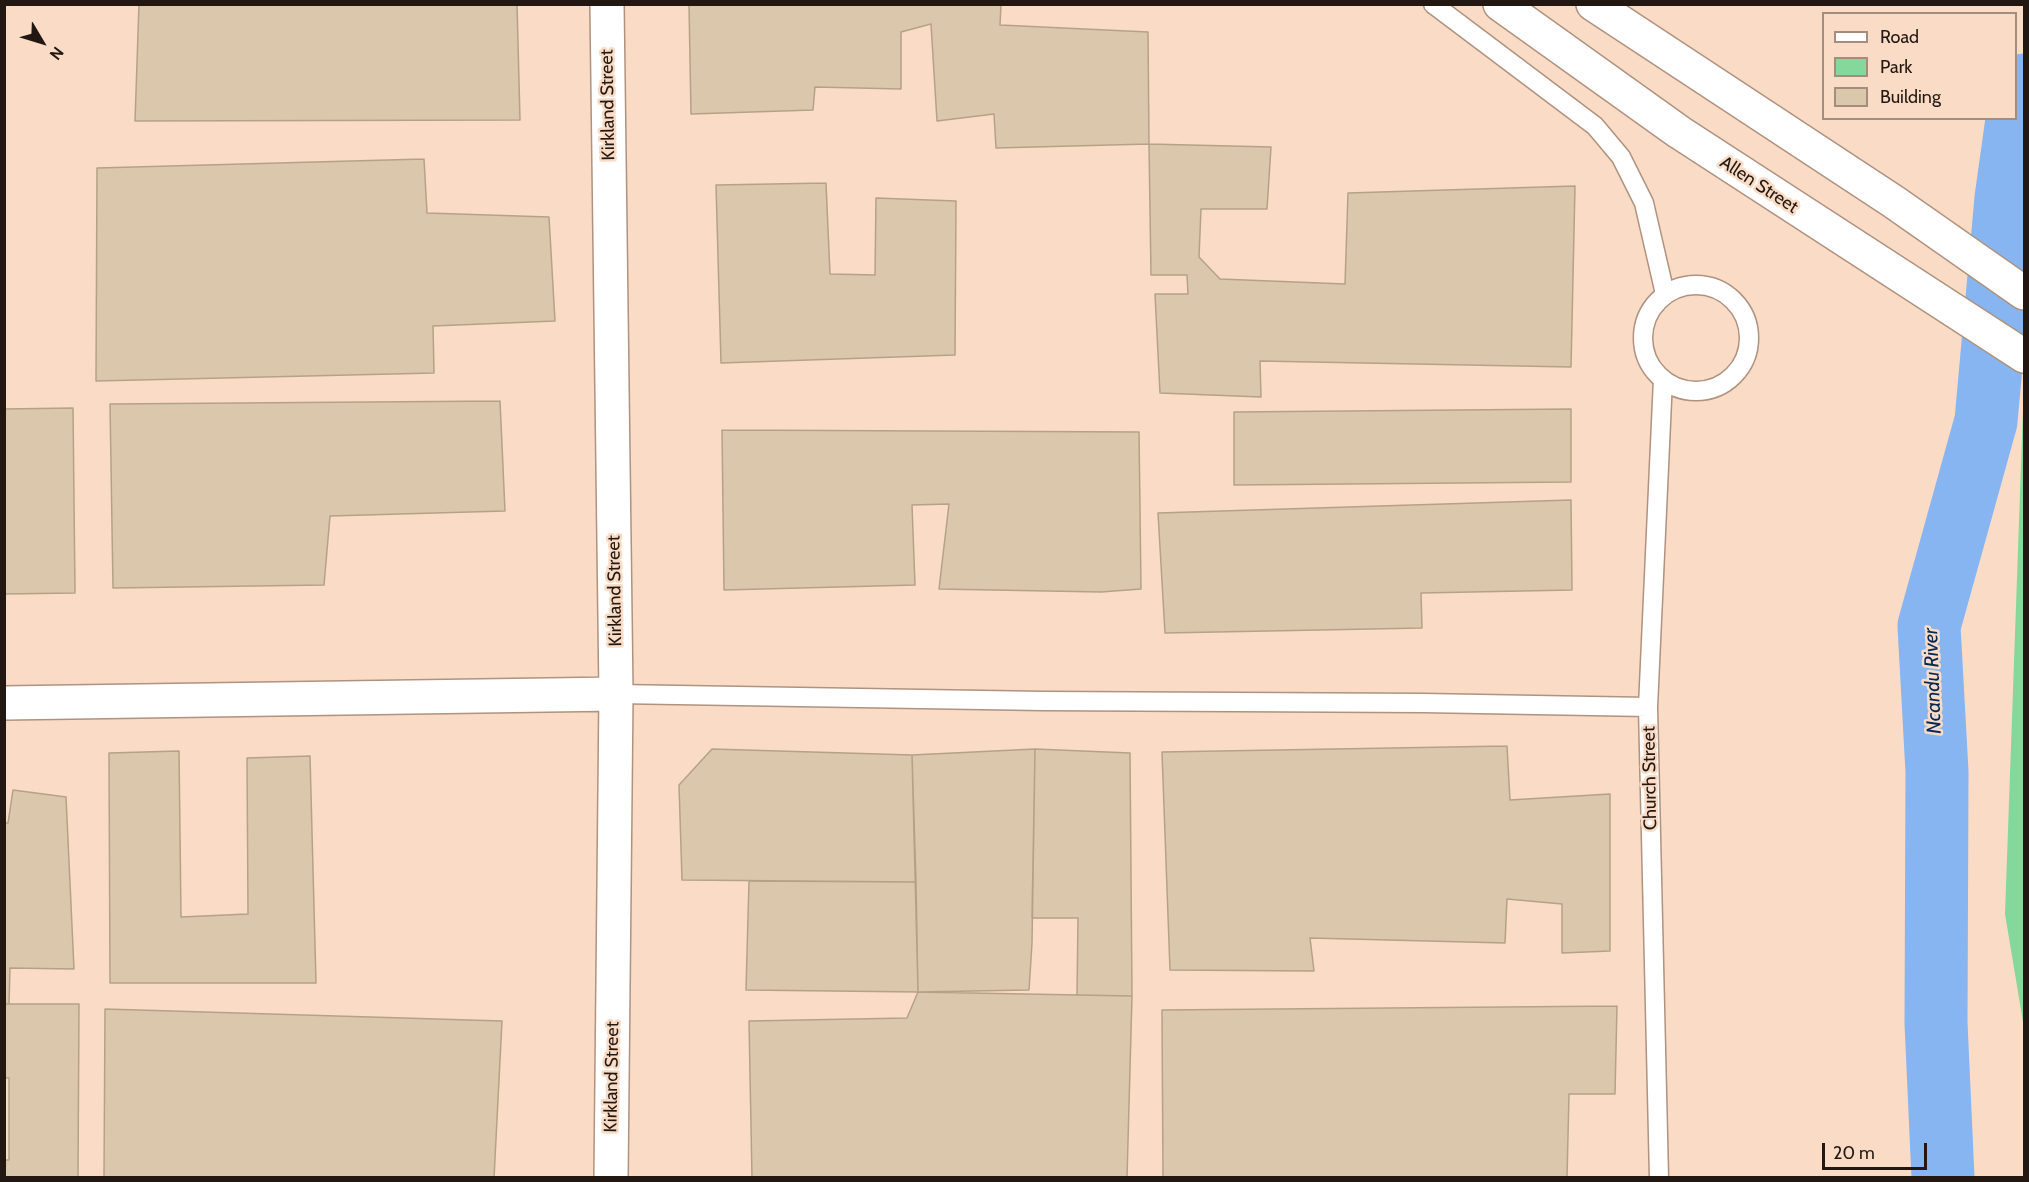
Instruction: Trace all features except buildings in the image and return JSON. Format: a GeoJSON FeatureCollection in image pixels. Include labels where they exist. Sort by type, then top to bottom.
{"type":"FeatureCollection","features":[{"type":"Feature","properties":{"kind":"street","name":"Kirkland Street"},"geometry":{"type":"LineString","coordinates":[[607,4],[616,694],[611,1178]]}},
{"type":"Feature","properties":{"kind":"street","name":"Allen Street"},"geometry":{"type":"LineString","coordinates":[[1500,4],[1679,132],[2025,356]]}},
{"type":"Feature","properties":{"kind":"street"},"geometry":{"type":"LineString","coordinates":[[1593,4],[1894,202],[2025,293]]}},
{"type":"Feature","properties":{"kind":"street"},"geometry":{"type":"LineString","coordinates":[[4,703],[616,694]]}},
{"type":"Feature","properties":{"kind":"lane"},"geometry":{"type":"LineString","coordinates":[[1433,4],[1595,126],[1622,157],[1644,203],[1665,294]]}},
{"type":"Feature","properties":{"kind":"lane"},"geometry":{"type":"LineString","coordinates":[[1699,284],[1716,287],[1731,297],[1743,310],[1749,327],[1750,344],[1744,362],[1734,376],[1719,386],[1702,391],[1684,390],[1668,384],[1654,372],[1646,357],[1642,340],[1644,322],[1652,306],[1665,294],[1681,286],[1699,284]]}},
{"type":"Feature","properties":{"kind":"lane","name":"Church Street"},"geometry":{"type":"LineString","coordinates":[[1659,1178],[1648,707],[1663,379]]}},
{"type":"Feature","properties":{"kind":"lane"},"geometry":{"type":"LineString","coordinates":[[616,694],[1055,702],[1424,703],[1648,707]]}},
{"type":"Feature","properties":{"kind":"green space"},"geometry":{"type":"Polygon","coordinates":[[[2024,410],[2024,1028],[2005,914],[2024,410]]]}},
{"type":"Feature","properties":{"kind":"waterway","name":"Ncandu River"},"geometry":{"type":"LineString","coordinates":[[2017,120],[2024,85]]}},
{"type":"Feature","properties":{"kind":"waterway","name":"Ncandu River"},"geometry":{"type":"LineString","coordinates":[[1943,1178],[1936,1023],[1937,772],[1929,626],[1986,421],[2006,198],[2017,120]]}}]}
